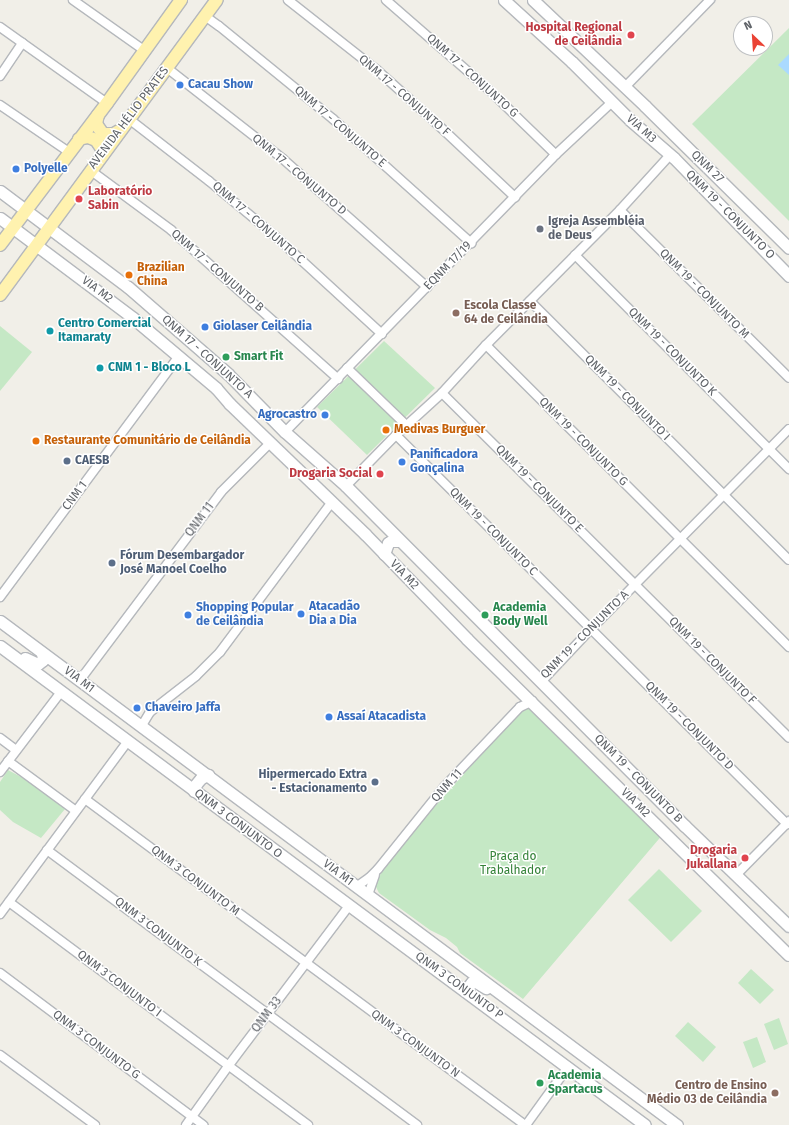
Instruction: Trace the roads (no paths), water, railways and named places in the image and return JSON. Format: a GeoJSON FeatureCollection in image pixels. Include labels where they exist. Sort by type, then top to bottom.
{"type":"FeatureCollection","features":[{"type":"Feature","properties":{"kind":"main road"},"geometry":{"type":"LineString","coordinates":[[0,245],[107,103],[181,0]]}},
{"type":"Feature","properties":{"kind":"main road","name":"AVENIDA HÉLIO PRATES"},"geometry":{"type":"LineString","coordinates":[[0,295],[90,170],[217,0]]}},
{"type":"Feature","properties":{"kind":"main road","name":"VIA M3"},"geometry":{"type":"LineString","coordinates":[[504,0],[672,157]]}},
{"type":"Feature","properties":{"kind":"main road","name":"QNM 27"},"geometry":{"type":"LineString","coordinates":[[533,0],[625,87],[789,248]]}},
{"type":"Feature","properties":{"kind":"main road"},"geometry":{"type":"LineString","coordinates":[[98,115],[96,124],[103,134],[114,134],[119,131]]}},
{"type":"Feature","properties":{"kind":"main road"},"geometry":{"type":"LineString","coordinates":[[79,139],[88,138],[96,140],[104,152]]}},
{"type":"Feature","properties":{"kind":"main road"},"geometry":{"type":"LineString","coordinates":[[672,157],[719,200],[722,201],[730,198],[729,188]]}},
{"type":"Feature","properties":{"kind":"main road","name":"QNM 19 - CONJUNTO O"},"geometry":{"type":"LineString","coordinates":[[672,157],[789,276]]}},
{"type":"Feature","properties":{"kind":"main road"},"geometry":{"type":"LineString","coordinates":[[0,191],[49,228]]}},
{"type":"Feature","properties":{"kind":"main road","name":"VIA M2"},"geometry":{"type":"LineString","coordinates":[[0,218],[37,244],[133,318],[216,388],[230,404],[332,502],[467,639],[789,955]]}},
{"type":"Feature","properties":{"kind":"main road","name":"QNM 17 - CONJUNTO A"},"geometry":{"type":"LineString","coordinates":[[49,228],[145,302],[228,374],[285,432]]}},
{"type":"Feature","properties":{"kind":"main road"},"geometry":{"type":"LineString","coordinates":[[133,318],[134,308],[145,302]]}},
{"type":"Feature","properties":{"kind":"main road"},"geometry":{"type":"LineString","coordinates":[[216,388],[222,388],[229,381],[228,374]]}},
{"type":"Feature","properties":{"kind":"main road"},"geometry":{"type":"LineString","coordinates":[[230,404],[229,399],[235,391],[244,390]]}},
{"type":"Feature","properties":{"kind":"main road"},"geometry":{"type":"LineString","coordinates":[[285,432],[346,486]]}},
{"type":"Feature","properties":{"kind":"main road","name":"QNM 19 - CONJUNTO A"},"geometry":{"type":"LineString","coordinates":[[346,486],[398,541],[541,682]]}},
{"type":"Feature","properties":{"kind":"main road"},"geometry":{"type":"LineString","coordinates":[[369,539],[379,537],[384,532],[385,527]]}},
{"type":"Feature","properties":{"kind":"main road"},"geometry":{"type":"LineString","coordinates":[[384,554],[386,546],[391,541],[398,541]]}},
{"type":"Feature","properties":{"kind":"main road","name":"VIA M1"},"geometry":{"type":"LineString","coordinates":[[0,621],[677,1125]]}},
{"type":"Feature","properties":{"kind":"main road"},"geometry":{"type":"LineString","coordinates":[[0,645],[35,664],[40,663],[43,660],[42,652]]}},
{"type":"Feature","properties":{"kind":"main road","name":"VIA M1"},"geometry":{"type":"LineString","coordinates":[[0,645],[128,741]]}},
{"type":"Feature","properties":{"kind":"main road","name":"QNM 19 - CONJUNTO B"},"geometry":{"type":"LineString","coordinates":[[541,682],[736,875]]}},
{"type":"Feature","properties":{"kind":"main road","name":"QNM 3 CONJUNTO O"},"geometry":{"type":"LineString","coordinates":[[128,741],[349,906]]}},
{"type":"Feature","properties":{"kind":"main road"},"geometry":{"type":"LineString","coordinates":[[180,781],[191,777],[193,766]]}},
{"type":"Feature","properties":{"kind":"main road"},"geometry":{"type":"LineString","coordinates":[[194,791],[196,784],[201,778],[208,775]]}},
{"type":"Feature","properties":{"kind":"main road"},"geometry":{"type":"LineString","coordinates":[[677,844],[685,826]]}},
{"type":"Feature","properties":{"kind":"main road"},"geometry":{"type":"LineString","coordinates":[[677,844],[695,834]]}},
{"type":"Feature","properties":{"kind":"main road"},"geometry":{"type":"LineString","coordinates":[[736,875],[789,926]]}},
{"type":"Feature","properties":{"kind":"main road","name":"QNM 3 CONJUNTO P"},"geometry":{"type":"LineString","coordinates":[[349,906],[470,994],[568,1068]]}},
{"type":"Feature","properties":{"kind":"main road"},"geometry":{"type":"LineString","coordinates":[[419,957],[452,975],[457,974],[460,970],[459,963]]}},
{"type":"Feature","properties":{"kind":"main road"},"geometry":{"type":"LineString","coordinates":[[470,994],[467,988],[470,983],[474,982],[496,990]]}},
{"type":"Feature","properties":{"kind":"main road"},"geometry":{"type":"LineString","coordinates":[[568,1068],[638,1123]]}},
{"type":"Feature","properties":{"kind":"street"},"geometry":{"type":"LineString","coordinates":[[73,0],[144,50]]}},
{"type":"Feature","properties":{"kind":"street","name":"QNM 17 - CONJUNTO F"},"geometry":{"type":"LineString","coordinates":[[288,0],[382,76],[435,122],[515,197]]}},
{"type":"Feature","properties":{"kind":"street","name":"QNM 17 - CONJUNTO G"},"geometry":{"type":"LineString","coordinates":[[386,0],[489,90],[556,155]]}},
{"type":"Feature","properties":{"kind":"street"},"geometry":{"type":"LineString","coordinates":[[625,87],[710,0]]}},
{"type":"Feature","properties":{"kind":"street","name":"QNM 17 - CONJUNTO E"},"geometry":{"type":"LineString","coordinates":[[205,16],[333,119],[471,243]]}},
{"type":"Feature","properties":{"kind":"street"},"geometry":{"type":"LineString","coordinates":[[0,27],[107,103]]}},
{"type":"Feature","properties":{"kind":"street"},"geometry":{"type":"LineString","coordinates":[[0,76],[22,43]]}},
{"type":"Feature","properties":{"kind":"street","name":"QNM 17 - CONJUNTO D"},"geometry":{"type":"LineString","coordinates":[[167,68],[283,159],[427,287]]}},
{"type":"Feature","properties":{"kind":"street","name":"EQNM 17/19"},"geometry":{"type":"LineString","coordinates":[[285,432],[556,155],[612,102]]}},
{"type":"Feature","properties":{"kind":"street"},"geometry":{"type":"LineString","coordinates":[[0,105],[69,152]]}},
{"type":"Feature","properties":{"kind":"street","name":"QNM 17 - CONJUNTO C"},"geometry":{"type":"LineString","coordinates":[[129,118],[209,181],[275,236],[382,334]]}},
{"type":"Feature","properties":{"kind":"street"},"geometry":{"type":"LineString","coordinates":[[346,486],[396,435],[442,393],[486,345],[672,157]]}},
{"type":"Feature","properties":{"kind":"street","name":"QNM 17 - CONJUNTO B"},"geometry":{"type":"LineString","coordinates":[[90,170],[171,230],[338,379]]}},
{"type":"Feature","properties":{"kind":"street","name":"QNM 19 - CONJUNTO M"},"geometry":{"type":"LineString","coordinates":[[620,210],[789,378]]}},
{"type":"Feature","properties":{"kind":"street","name":"QNM 19 - CONJUNTO K"},"geometry":{"type":"LineString","coordinates":[[575,255],[789,469]]}},
{"type":"Feature","properties":{"kind":"street","name":"QNM 19 - CONJUNTO I"},"geometry":{"type":"LineString","coordinates":[[530,301],[789,560]]}},
{"type":"Feature","properties":{"kind":"street","name":"QNM 19 - CONJUNTO G"},"geometry":{"type":"LineString","coordinates":[[486,345],[789,647]]}},
{"type":"Feature","properties":{"kind":"street","name":"CNM 1"},"geometry":{"type":"LineString","coordinates":[[0,597],[179,356]]}},
{"type":"Feature","properties":{"kind":"street"},"geometry":{"type":"LineString","coordinates":[[347,368],[406,426]]}},
{"type":"Feature","properties":{"kind":"street","name":"QNM 19 - CONJUNTO E"},"geometry":{"type":"LineString","coordinates":[[442,393],[635,585]]}},
{"type":"Feature","properties":{"kind":"street","name":"QNM 19 - CONJUNTO A"},"geometry":{"type":"LineString","coordinates":[[541,682],[768,448],[789,429]]}},
{"type":"Feature","properties":{"kind":"street","name":"QNM 19 - CONJUNTO C"},"geometry":{"type":"LineString","coordinates":[[396,435],[591,629]]}},
{"type":"Feature","properties":{"kind":"street","name":"QNM 11"},"geometry":{"type":"LineString","coordinates":[[80,680],[221,492],[270,443]]}},
{"type":"Feature","properties":{"kind":"street"},"geometry":{"type":"LineString","coordinates":[[141,727],[150,712],[196,676],[220,652],[332,502]]}},
{"type":"Feature","properties":{"kind":"street","name":"QNM 19 - CONJUNTO F"},"geometry":{"type":"LineString","coordinates":[[635,585],[789,737]]}},
{"type":"Feature","properties":{"kind":"street","name":"QNM 19 - CONJUNTO D"},"geometry":{"type":"LineString","coordinates":[[591,629],[788,822]]}},
{"type":"Feature","properties":{"kind":"street"},"geometry":{"type":"LineString","coordinates":[[0,772],[61,692]]}},
{"type":"Feature","properties":{"kind":"street"},"geometry":{"type":"LineString","coordinates":[[520,707],[522,692]]}},
{"type":"Feature","properties":{"kind":"street","name":"QNM 11"},"geometry":{"type":"LineString","coordinates":[[356,887],[369,878],[378,869],[444,787],[520,707],[532,702]]}},
{"type":"Feature","properties":{"kind":"street"},"geometry":{"type":"LineString","coordinates":[[0,738],[16,750]]}},
{"type":"Feature","properties":{"kind":"street"},"geometry":{"type":"LineString","coordinates":[[0,914],[128,741]]}},
{"type":"Feature","properties":{"kind":"street"},"geometry":{"type":"LineString","coordinates":[[8,761],[76,811]]}},
{"type":"Feature","properties":{"kind":"street","name":"QNM 3 CONJUNTO M"},"geometry":{"type":"LineString","coordinates":[[85,799],[305,964]]}},
{"type":"Feature","properties":{"kind":"street"},"geometry":{"type":"LineString","coordinates":[[736,875],[788,822]]}},
{"type":"Feature","properties":{"kind":"street","name":"QNM 3 CONJUNTO K"},"geometry":{"type":"LineString","coordinates":[[47,850],[417,1125]]}},
{"type":"Feature","properties":{"kind":"street","name":"QNM 11"},"geometry":{"type":"LineString","coordinates":[[368,895],[378,869]]}},
{"type":"Feature","properties":{"kind":"street","name":"QNM 3 CONJUNTO I"},"geometry":{"type":"LineString","coordinates":[[9,902],[308,1125]]}},
{"type":"Feature","properties":{"kind":"street","name":"QNM 33"},"geometry":{"type":"LineString","coordinates":[[186,1125],[229,1065],[349,906]]}},
{"type":"Feature","properties":{"kind":"street","name":"QNM 3 CONJUNTO N"},"geometry":{"type":"LineString","coordinates":[[305,964],[525,1125]]}},
{"type":"Feature","properties":{"kind":"street","name":"QNM 3 CONJUNTO G"},"geometry":{"type":"LineString","coordinates":[[0,973],[203,1125]]}},
{"type":"Feature","properties":{"kind":"street"},"geometry":{"type":"LineString","coordinates":[[0,1055],[95,1125]]}},
{"type":"Feature","properties":{"kind":"street"},"geometry":{"type":"LineString","coordinates":[[525,1125],[568,1068]]}},
{"type":"Feature","properties":{"kind":"water"},"geometry":{"type":"Polygon","coordinates":[[[789,54],[789,75],[778,65],[789,54]]]}},
{"type":"Feature","properties":{"kind":"place","name":"Hospital Regional de Ceilândia"},"geometry":{"type":"Point","coordinates":[631,35]}},
{"type":"Feature","properties":{"kind":"place","name":"Cacau Show"},"geometry":{"type":"Point","coordinates":[180,85]}},
{"type":"Feature","properties":{"kind":"place","name":"Polyelle"},"geometry":{"type":"Point","coordinates":[16,169]}},
{"type":"Feature","properties":{"kind":"place","name":"Laboratório Sabin"},"geometry":{"type":"Point","coordinates":[79,199]}},
{"type":"Feature","properties":{"kind":"place","name":"Igreja Assembléia de Deus"},"geometry":{"type":"Point","coordinates":[540,229]}},
{"type":"Feature","properties":{"kind":"place","name":"Brazilian China"},"geometry":{"type":"Point","coordinates":[129,275]}},
{"type":"Feature","properties":{"kind":"place","name":"Escola Classe 64 de Ceilândia"},"geometry":{"type":"Point","coordinates":[456,313]}},
{"type":"Feature","properties":{"kind":"place","name":"Giolaser Ceilândia"},"geometry":{"type":"Point","coordinates":[205,327]}},
{"type":"Feature","properties":{"kind":"place","name":"Centro Comercial Itamaraty"},"geometry":{"type":"Point","coordinates":[50,331]}},
{"type":"Feature","properties":{"kind":"place","name":"Smart Fit"},"geometry":{"type":"Point","coordinates":[226,357]}},
{"type":"Feature","properties":{"kind":"place","name":"CNM 1 - Bloco L"},"geometry":{"type":"Point","coordinates":[100,368]}},
{"type":"Feature","properties":{"kind":"place","name":"Agrocastro"},"geometry":{"type":"Point","coordinates":[325,415]}},
{"type":"Feature","properties":{"kind":"place","name":"Medivas Burguer"},"geometry":{"type":"Point","coordinates":[386,430]}},
{"type":"Feature","properties":{"kind":"place","name":"Restaurante Comunitário de Ceilândia"},"geometry":{"type":"Point","coordinates":[36,441]}},
{"type":"Feature","properties":{"kind":"place","name":"CAESB"},"geometry":{"type":"Point","coordinates":[67,461]}},
{"type":"Feature","properties":{"kind":"place","name":"Panificadora Gonçalina"},"geometry":{"type":"Point","coordinates":[402,462]}},
{"type":"Feature","properties":{"kind":"place","name":"Drogaria Social"},"geometry":{"type":"Point","coordinates":[380,474]}},
{"type":"Feature","properties":{"kind":"place","name":"Fórum Desembargador José Manoel Coelho"},"geometry":{"type":"Point","coordinates":[112,563]}},
{"type":"Feature","properties":{"kind":"place","name":"Atacadão Dia a Dia"},"geometry":{"type":"Point","coordinates":[301,614]}},
{"type":"Feature","properties":{"kind":"place","name":"Shopping Popular de Ceilândia"},"geometry":{"type":"Point","coordinates":[188,615]}},
{"type":"Feature","properties":{"kind":"place","name":"Academia Body Well"},"geometry":{"type":"Point","coordinates":[485,615]}},
{"type":"Feature","properties":{"kind":"place","name":"Chaveiro Jaffa"},"geometry":{"type":"Point","coordinates":[137,708]}},
{"type":"Feature","properties":{"kind":"place","name":"Assaí Atacadista"},"geometry":{"type":"Point","coordinates":[329,717]}},
{"type":"Feature","properties":{"kind":"place","name":"Hipermercado Extra - Estacionamento"},"geometry":{"type":"Point","coordinates":[375,782]}},
{"type":"Feature","properties":{"kind":"place","name":"Drogaria Jukallana"},"geometry":{"type":"Point","coordinates":[745,858]}},
{"type":"Feature","properties":{"kind":"place","name":"Academia Spartacus"},"geometry":{"type":"Point","coordinates":[540,1083]}},
{"type":"Feature","properties":{"kind":"place","name":"Centro de Ensino Médio 03 de Ceilândia"},"geometry":{"type":"Point","coordinates":[775,1093]}},
{"type":"Feature","properties":{"kind":"park label","name":"Praça do Trabalhador"},"geometry":{"type":"Point","coordinates":[513,864]}}]}
